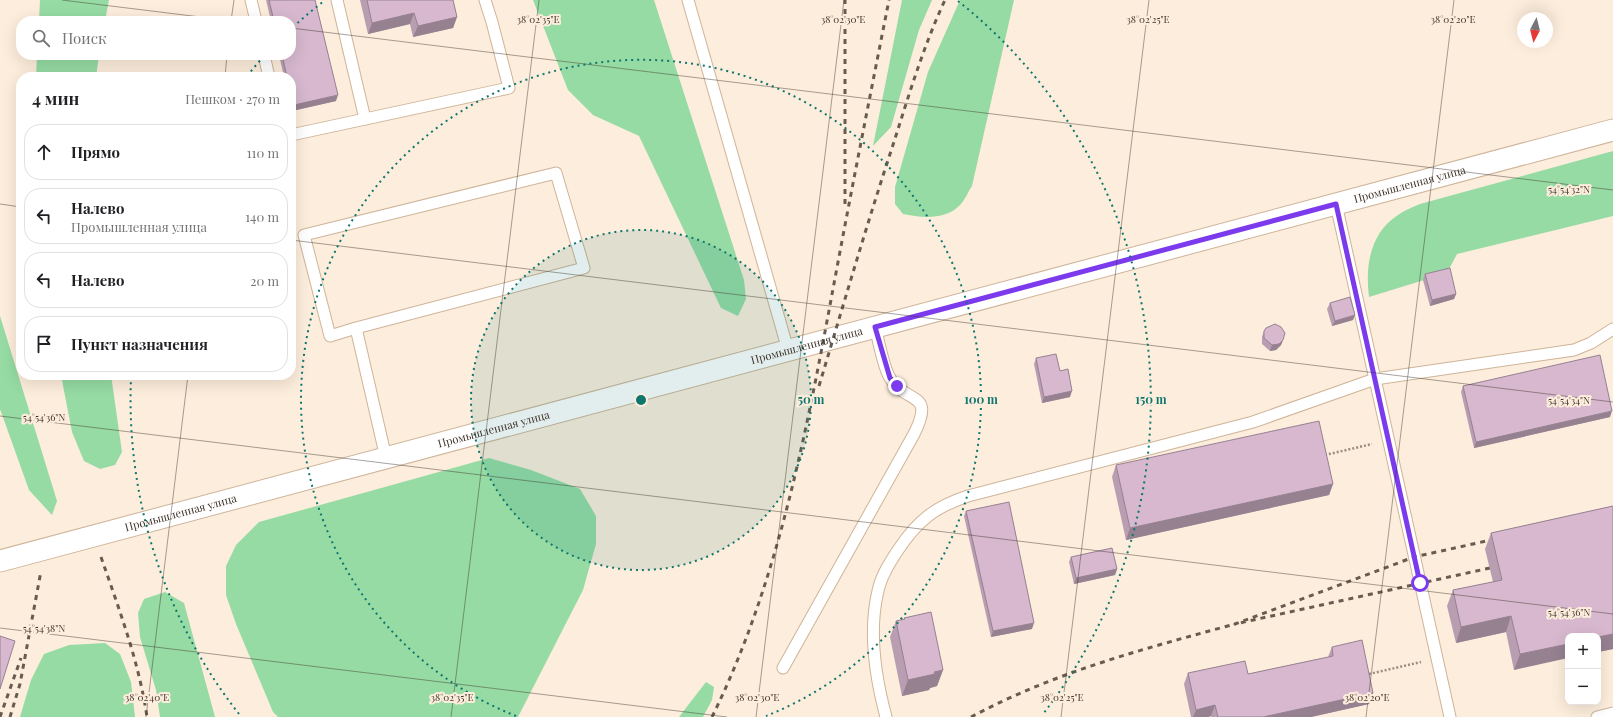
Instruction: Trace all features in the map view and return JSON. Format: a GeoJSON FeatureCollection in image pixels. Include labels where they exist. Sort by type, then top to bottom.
{"type":"FeatureCollection","features":[{"type":"Feature","properties":{"kind":"street","name":"Промышленная улица"},"geometry":{"type":"LineString","coordinates":[[0,561],[1613,130]]}},
{"type":"Feature","properties":{"kind":"lane"},"geometry":{"type":"LineString","coordinates":[[251,0],[255,16]]}},
{"type":"Feature","properties":{"kind":"lane"},"geometry":{"type":"LineString","coordinates":[[337,0],[365,119]]}},
{"type":"Feature","properties":{"kind":"lane"},"geometry":{"type":"LineString","coordinates":[[296,134],[509,88],[485,0]]}},
{"type":"Feature","properties":{"kind":"lane"},"geometry":{"type":"LineString","coordinates":[[688,0],[788,350]]}},
{"type":"Feature","properties":{"kind":"lane"},"geometry":{"type":"LineString","coordinates":[[265,60],[269,72]]}},
{"type":"Feature","properties":{"kind":"lane"},"geometry":{"type":"LineString","coordinates":[[556,173],[584,268],[356,328],[330,336],[304,235],[556,173]]}},
{"type":"Feature","properties":{"kind":"lane"},"geometry":{"type":"LineString","coordinates":[[1336,204],[1450,717]]}},
{"type":"Feature","properties":{"kind":"lane"},"geometry":{"type":"LineString","coordinates":[[783,668],[914,434],[923,414],[922,406],[915,398],[897,386],[890,378],[875,327]]}},
{"type":"Feature","properties":{"kind":"lane"},"geometry":{"type":"LineString","coordinates":[[356,328],[386,458]]}},
{"type":"Feature","properties":{"kind":"lane"},"geometry":{"type":"LineString","coordinates":[[886,717],[876,672],[874,645],[874,615],[878,589],[890,562],[907,536],[926,517],[946,504],[968,496],[1253,422],[1375,379],[1574,350],[1591,343],[1613,329]]}},
{"type":"Feature","properties":{"kind":"lane"},"geometry":{"type":"LineString","coordinates":[[1597,717],[1613,713]]}},
{"type":"Feature","properties":{"kind":"path"},"geometry":{"type":"LineString","coordinates":[[1325,455],[1388,440]]}},
{"type":"Feature","properties":{"kind":"path"},"geometry":{"type":"LineString","coordinates":[[1369,674],[1437,658]]}},
{"type":"Feature","properties":{"kind":"green space"},"geometry":{"type":"Polygon","coordinates":[[[40,0],[109,0],[106,16],[39,16],[40,0]]]}},
{"type":"Feature","properties":{"kind":"green space"},"geometry":{"type":"Polygon","coordinates":[[[533,0],[654,0],[744,280],[746,299],[738,316],[721,308],[639,136],[593,115],[568,90],[533,0]]]}},
{"type":"Feature","properties":{"kind":"green space"},"geometry":{"type":"Polygon","coordinates":[[[902,0],[932,0],[919,30],[891,127],[873,146],[902,0]]]}},
{"type":"Feature","properties":{"kind":"green space"},"geometry":{"type":"Polygon","coordinates":[[[960,0],[1014,0],[972,186],[962,203],[948,213],[933,217],[903,214],[895,204],[895,187],[928,72],[960,0]]]}},
{"type":"Feature","properties":{"kind":"green space"},"geometry":{"type":"Polygon","coordinates":[[[37,60],[98,60],[97,72],[36,72],[37,60]]]}},
{"type":"Feature","properties":{"kind":"green space"},"geometry":{"type":"Polygon","coordinates":[[[1613,151],[1613,216],[1457,254],[1447,273],[1369,297],[1369,262],[1375,241],[1389,222],[1401,213],[1420,204],[1613,151]]]}},
{"type":"Feature","properties":{"kind":"green space"},"geometry":{"type":"Polygon","coordinates":[[[0,316],[16,368],[16,380],[20,380],[57,501],[52,515],[29,490],[0,409],[0,316]]]}},
{"type":"Feature","properties":{"kind":"green space"},"geometry":{"type":"Polygon","coordinates":[[[62,380],[112,380],[122,452],[115,465],[100,469],[84,461],[72,432],[62,380]]]}},
{"type":"Feature","properties":{"kind":"green space"},"geometry":{"type":"Polygon","coordinates":[[[489,458],[531,470],[580,489],[596,516],[596,544],[583,590],[518,717],[278,717],[273,712],[236,624],[226,595],[226,566],[236,545],[259,522],[489,458]]]}},
{"type":"Feature","properties":{"kind":"green space"},"geometry":{"type":"Polygon","coordinates":[[[165,592],[184,603],[215,717],[160,717],[156,690],[140,637],[138,613],[144,599],[165,592]]]}},
{"type":"Feature","properties":{"kind":"green space"},"geometry":{"type":"Polygon","coordinates":[[[105,643],[120,654],[131,682],[135,717],[20,717],[31,680],[44,654],[69,645],[105,643]]]}},
{"type":"Feature","properties":{"kind":"green space"},"geometry":{"type":"Polygon","coordinates":[[[706,682],[714,687],[712,700],[703,717],[679,717],[706,682]]]}},
{"type":"Feature","properties":{"kind":"building"},"geometry":{"type":"Polygon","coordinates":[[[269,0],[315,0],[338,95],[296,105],[296,72],[286,72],[283,60],[296,60],[296,16],[273,16],[269,0]]]}},
{"type":"Feature","properties":{"kind":"building"},"geometry":{"type":"Polygon","coordinates":[[[367,0],[453,0],[457,17],[418,26],[414,13],[372,23],[367,0]]]}},
{"type":"Feature","properties":{"kind":"building"},"geometry":{"type":"Polygon","coordinates":[[[1450,268],[1456,294],[1432,300],[1425,274],[1450,268]]]}},
{"type":"Feature","properties":{"kind":"building"},"geometry":{"type":"Polygon","coordinates":[[[1350,297],[1355,315],[1335,321],[1330,303],[1350,297]]]}},
{"type":"Feature","properties":{"kind":"building"},"geometry":{"type":"Polygon","coordinates":[[[1275,324],[1281,327],[1285,333],[1283,340],[1279,344],[1272,345],[1264,338],[1264,331],[1266,328],[1275,324]]]}},
{"type":"Feature","properties":{"kind":"building"},"geometry":{"type":"Polygon","coordinates":[[[1056,354],[1060,371],[1068,369],[1072,391],[1044,397],[1036,358],[1056,354]]]}},
{"type":"Feature","properties":{"kind":"building"},"geometry":{"type":"Polygon","coordinates":[[[1600,355],[1612,411],[1476,442],[1463,386],[1600,355]]]}},
{"type":"Feature","properties":{"kind":"building"},"geometry":{"type":"Polygon","coordinates":[[[1319,421],[1333,484],[1130,528],[1116,465],[1319,421]]]}},
{"type":"Feature","properties":{"kind":"building"},"geometry":{"type":"Polygon","coordinates":[[[1009,502],[1034,623],[993,631],[966,511],[1009,502]]]}},
{"type":"Feature","properties":{"kind":"building"},"geometry":{"type":"Polygon","coordinates":[[[1613,506],[1613,634],[1601,636],[1601,633],[1565,633],[1565,645],[1520,654],[1511,616],[1461,627],[1453,590],[1502,580],[1491,533],[1613,506]]]}},
{"type":"Feature","properties":{"kind":"building"},"geometry":{"type":"Polygon","coordinates":[[[1112,548],[1117,569],[1076,578],[1071,557],[1112,548]]]}},
{"type":"Feature","properties":{"kind":"building"},"geometry":{"type":"Polygon","coordinates":[[[931,612],[943,670],[934,672],[935,674],[908,680],[896,621],[931,612]]]}},
{"type":"Feature","properties":{"kind":"building"},"geometry":{"type":"Polygon","coordinates":[[[0,636],[15,641],[0,689],[0,636]]]}},
{"type":"Feature","properties":{"kind":"building"},"geometry":{"type":"Polygon","coordinates":[[[1362,640],[1373,693],[1263,717],[1218,717],[1215,705],[1196,710],[1188,673],[1245,661],[1248,674],[1333,656],[1332,647],[1362,640]]]}},
{"type":"Feature","properties":{"kind":"railway"},"geometry":{"type":"LineString","coordinates":[[845,0],[845,204]]}},
{"type":"Feature","properties":{"kind":"railway"},"geometry":{"type":"LineString","coordinates":[[712,717],[735,666],[755,614],[787,507],[823,344],[889,0]]}},
{"type":"Feature","properties":{"kind":"railway"},"geometry":{"type":"LineString","coordinates":[[819,386],[910,92],[923,54],[945,0]]}},
{"type":"Feature","properties":{"kind":"railway"},"geometry":{"type":"LineString","coordinates":[[1490,568],[1235,624],[1414,557],[1500,538]]}},
{"type":"Feature","properties":{"kind":"railway"},"geometry":{"type":"LineString","coordinates":[[101,557],[134,656],[147,717]]}},
{"type":"Feature","properties":{"kind":"railway"},"geometry":{"type":"LineString","coordinates":[[10,717],[20,684],[41,571]]}},
{"type":"Feature","properties":{"kind":"railway"},"geometry":{"type":"LineString","coordinates":[[971,717],[1003,701],[1067,674],[1133,653],[1235,624]]}},
{"type":"Feature","properties":{"kind":"railway"},"geometry":{"type":"LineString","coordinates":[[0,717],[21,658]]}},
{"type":"Feature","properties":{"kind":"route"},"geometry":{"type":"LineString","coordinates":[[897,386],[890,378],[886,368],[875,327],[1336,204],[1420,583]]}}]}
